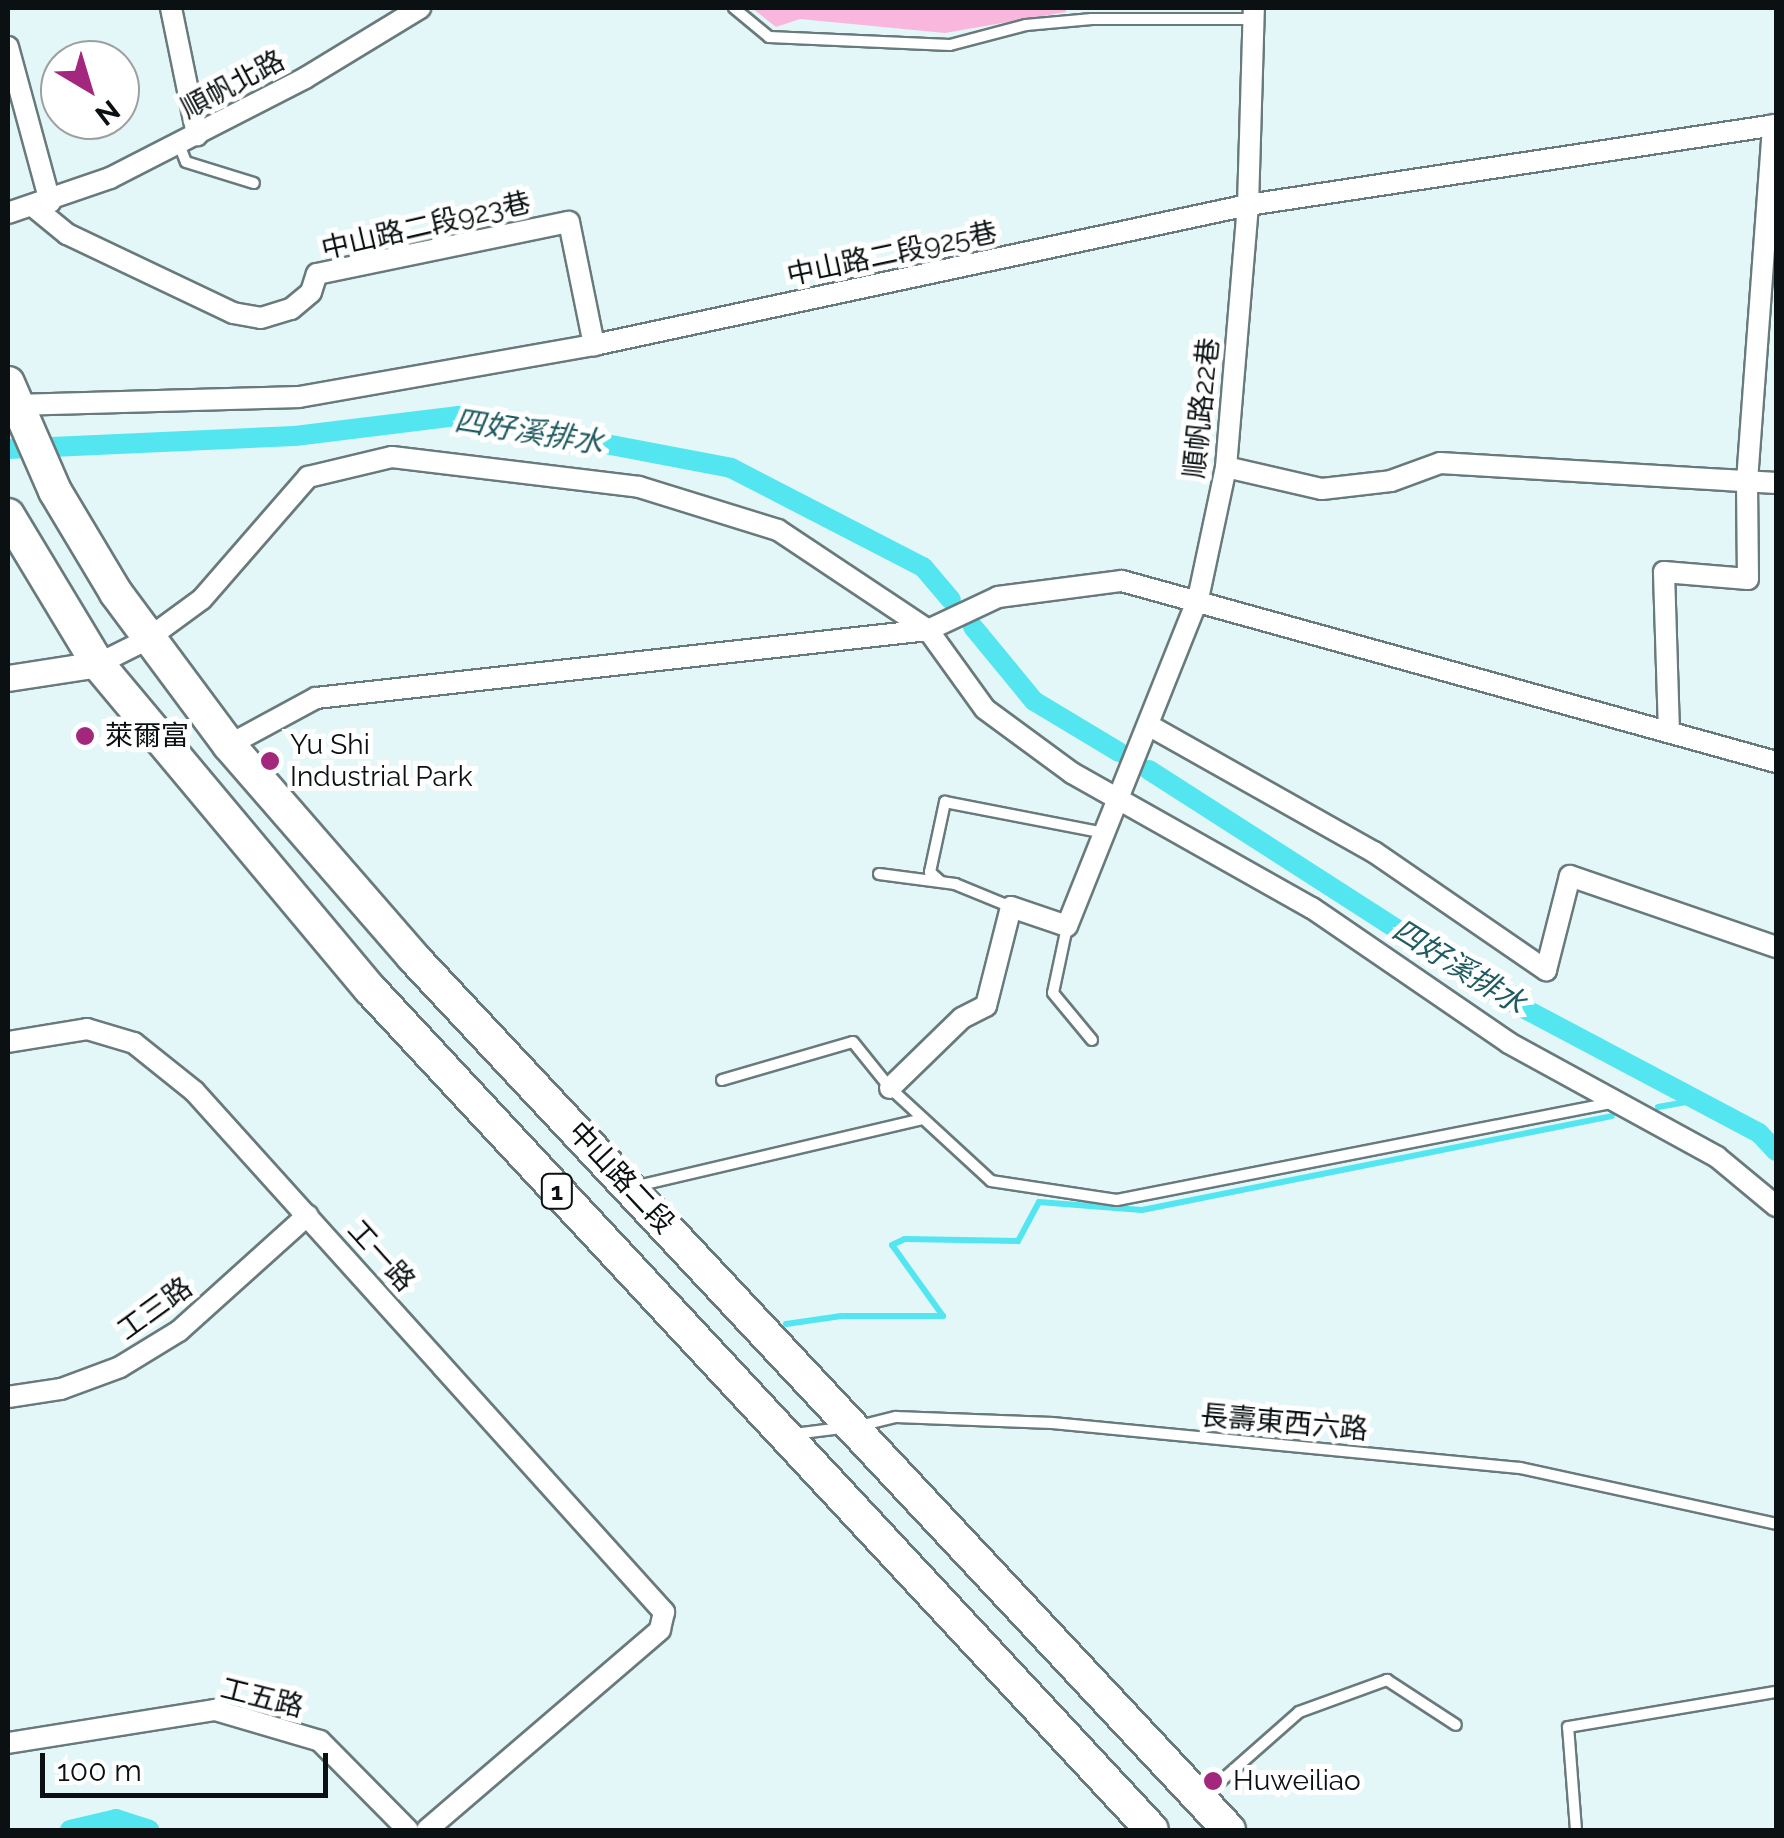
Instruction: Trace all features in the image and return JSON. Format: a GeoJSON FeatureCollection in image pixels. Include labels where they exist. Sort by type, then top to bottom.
{"type":"FeatureCollection","features":[{"type":"Feature","properties":{"kind":"main road","name":"中山路二段"},"geometry":{"type":"LineString","coordinates":[[12,394],[55,491],[146,640],[230,745],[412,957],[856,1427],[1229,1830]]}},
{"type":"Feature","properties":{"kind":"main road","name":"中山路二段"},"geometry":{"type":"LineString","coordinates":[[8,515],[98,664],[370,988],[1152,1830]]}},
{"type":"Feature","properties":{"kind":"main road"},"geometry":{"type":"LineString","coordinates":[[645,1286],[687,1248]]}},
{"type":"Feature","properties":{"kind":"street"},"geometry":{"type":"LineString","coordinates":[[171,8],[188,140]]}},
{"type":"Feature","properties":{"kind":"street","name":"順帆北路"},"geometry":{"type":"LineString","coordinates":[[8,213],[42,204],[188,140],[420,8]]}},
{"type":"Feature","properties":{"kind":"street","name":"順帆路22巷"},"geometry":{"type":"LineString","coordinates":[[1067,926],[1198,599],[1226,467],[1248,205],[1254,13]]}},
{"type":"Feature","properties":{"kind":"street"},"geometry":{"type":"LineString","coordinates":[[8,47],[42,204]]}},
{"type":"Feature","properties":{"kind":"street"},"geometry":{"type":"LineString","coordinates":[[1669,732],[1664,572],[1748,579],[1747,481],[1775,125]]}},
{"type":"Feature","properties":{"kind":"street","name":"中山路二段925巷"},"geometry":{"type":"LineString","coordinates":[[12,394],[299,397],[594,345],[1248,205],[1775,125]]}},
{"type":"Feature","properties":{"kind":"street","name":"中山路二段923巷"},"geometry":{"type":"LineString","coordinates":[[42,204],[67,234],[233,313],[261,318],[290,309],[312,292],[316,274],[569,222],[594,345]]}},
{"type":"Feature","properties":{"kind":"street"},"geometry":{"type":"LineString","coordinates":[[8,678],[98,664],[146,640],[202,600],[308,477],[392,457],[639,487],[778,530],[928,630],[984,709],[1119,797],[1312,908],[1509,1044],[1717,1157],[1776,1206]]}},
{"type":"Feature","properties":{"kind":"street"},"geometry":{"type":"LineString","coordinates":[[1226,467],[1322,488],[1391,481],[1440,463],[1776,483]]}},
{"type":"Feature","properties":{"kind":"street"},"geometry":{"type":"LineString","coordinates":[[230,745],[316,698],[928,630],[998,597],[1104,584],[1198,599],[1776,762]]}},
{"type":"Feature","properties":{"kind":"street"},"geometry":{"type":"LineString","coordinates":[[1150,726],[1374,852],[1546,970],[1570,876],[1776,946]]}},
{"type":"Feature","properties":{"kind":"street"},"geometry":{"type":"LineString","coordinates":[[890,1088],[962,1018],[986,1006],[1011,906],[1067,926]]}},
{"type":"Feature","properties":{"kind":"street","name":"工一路"},"geometry":{"type":"LineString","coordinates":[[8,1042],[87,1029],[134,1043],[194,1091],[664,1612],[660,1630],[427,1830]]}},
{"type":"Feature","properties":{"kind":"street","name":"工三路"},"geometry":{"type":"LineString","coordinates":[[8,1397],[61,1389],[135,1358],[179,1331],[308,1215]]}},
{"type":"Feature","properties":{"kind":"street","name":"工五路"},"geometry":{"type":"LineString","coordinates":[[8,1743],[216,1710],[320,1742],[408,1830]]}},
{"type":"Feature","properties":{"kind":"lane"},"geometry":{"type":"LineString","coordinates":[[734,8],[770,36],[950,45],[1026,26],[1092,19],[1254,13]]}},
{"type":"Feature","properties":{"kind":"lane"},"geometry":{"type":"LineString","coordinates":[[188,140],[186,162],[254,183]]}},
{"type":"Feature","properties":{"kind":"lane"},"geometry":{"type":"LineString","coordinates":[[941,882],[930,872],[945,802],[1105,833]]}},
{"type":"Feature","properties":{"kind":"lane"},"geometry":{"type":"LineString","coordinates":[[879,874],[941,882],[1011,906]]}},
{"type":"Feature","properties":{"kind":"lane"},"geometry":{"type":"LineString","coordinates":[[1067,926],[1052,992],[1092,1040]]}},
{"type":"Feature","properties":{"kind":"lane"},"geometry":{"type":"LineString","coordinates":[[722,1080],[853,1042],[890,1088],[991,1181],[1117,1200],[1616,1102]]}},
{"type":"Feature","properties":{"kind":"lane"},"geometry":{"type":"LineString","coordinates":[[630,1188],[924,1119]]}},
{"type":"Feature","properties":{"kind":"lane","name":"長壽東西六路"},"geometry":{"type":"LineString","coordinates":[[783,1435],[856,1427],[896,1417],[1052,1423],[1520,1468],[1776,1524]]}},
{"type":"Feature","properties":{"kind":"lane"},"geometry":{"type":"LineString","coordinates":[[1200,1799],[1300,1712],[1387,1680],[1456,1726]]}},
{"type":"Feature","properties":{"kind":"lane"},"geometry":{"type":"LineString","coordinates":[[1576,1830],[1568,1727],[1776,1692]]}},
{"type":"Feature","properties":{"kind":"shaded area"},"geometry":{"type":"Polygon","coordinates":[[[752,8],[1066,8],[1066,12],[945,33],[800,19],[776,27],[752,8]]]}},
{"type":"Feature","properties":{"kind":"waterway","name":"四好溪排水"},"geometry":{"type":"LineString","coordinates":[[8,449],[295,436],[459,416],[731,468],[923,567],[951,600]]}},
{"type":"Feature","properties":{"kind":"waterway","name":"四好溪排水"},"geometry":{"type":"LineString","coordinates":[[973,627],[1034,701],[1119,752]]}},
{"type":"Feature","properties":{"kind":"waterway","name":"四好溪排水"},"geometry":{"type":"LineString","coordinates":[[1149,770],[1506,999],[1759,1133],[1776,1151]]}},
{"type":"Feature","properties":{"kind":"waterway"},"geometry":{"type":"LineString","coordinates":[[1658,1107],[1696,1100]]}},
{"type":"Feature","properties":{"kind":"waterway"},"geometry":{"type":"LineString","coordinates":[[786,1324],[841,1316],[943,1316],[892,1245],[905,1239],[1018,1241],[1039,1202],[1142,1210],[1612,1116]]}},
{"type":"Feature","properties":{"kind":"waterway"},"geometry":{"type":"LineString","coordinates":[[70,1830],[116,1819],[149,1830]]}},
{"type":"Feature","properties":{"kind":"place","name":"萊爾富"},"geometry":{"type":"Point","coordinates":[85,736]}},
{"type":"Feature","properties":{"kind":"place","name":"Yu Shi Industrial Park"},"geometry":{"type":"Point","coordinates":[270,761]}},
{"type":"Feature","properties":{"kind":"place","name":"Huweiliao"},"geometry":{"type":"Point","coordinates":[1213,1781]}}]}
